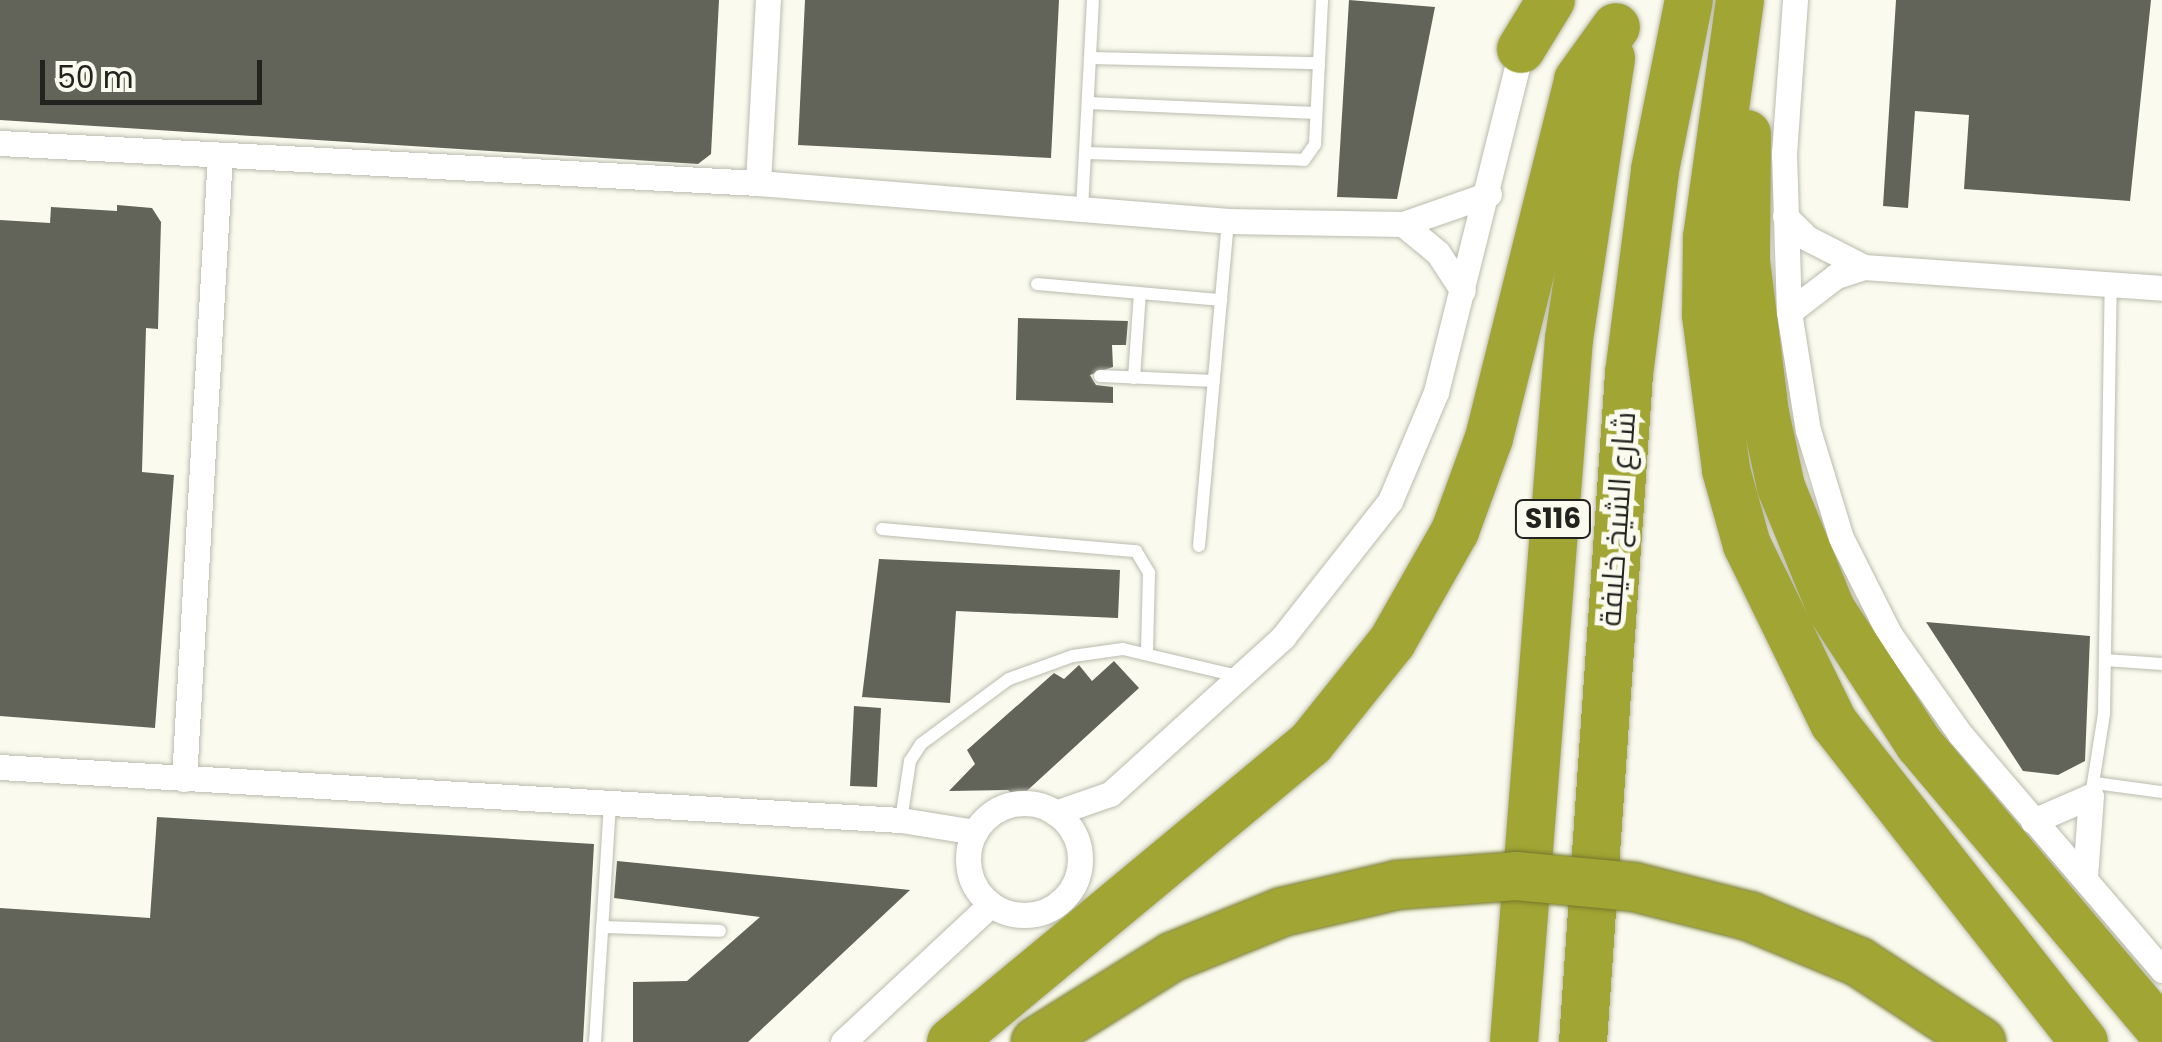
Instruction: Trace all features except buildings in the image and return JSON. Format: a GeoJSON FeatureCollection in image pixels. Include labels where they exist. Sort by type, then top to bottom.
{"type":"FeatureCollection","features":[{"type":"Feature","properties":{"kind":"highway"},"geometry":{"type":"LineString","coordinates":[[1522,48],[1551,0]]}},
{"type":"Feature","properties":{"kind":"highway","name":"شارع الشيخ خليفة"},"geometry":{"type":"LineString","coordinates":[[1582,1042],[1628,374],[1656,170],[1690,0]]}},
{"type":"Feature","properties":{"kind":"highway"},"geometry":{"type":"LineString","coordinates":[[1739,5],[1707,238],[1706,315],[1722,451],[1747,545],[1834,723],[2084,1042]]}},
{"type":"Feature","properties":{"kind":"highway"},"geometry":{"type":"LineString","coordinates":[[1739,5],[1752,337],[1781,487],[1808,560],[1898,716],[2162,1032]]}},
{"type":"Feature","properties":{"kind":"highway"},"geometry":{"type":"LineString","coordinates":[[951,1042],[1297,755],[1392,642],[1455,531],[1489,438],[1578,80],[1618,14]]}},
{"type":"Feature","properties":{"kind":"highway","name":"S116"},"geometry":{"type":"LineString","coordinates":[[1514,1042],[1569,339],[1618,14]]}},
{"type":"Feature","properties":{"kind":"highway"},"geometry":{"type":"LineString","coordinates":[[1036,1042],[1172,957],[1282,912],[1397,885],[1516,876],[1634,887],[1749,916],[1858,962],[1981,1042]]}},
{"type":"Feature","properties":{"kind":"street"},"geometry":{"type":"LineString","coordinates":[[758,183],[768,0]]}},
{"type":"Feature","properties":{"kind":"street"},"geometry":{"type":"LineString","coordinates":[[1055,813],[1077,843],[1069,891],[1039,912],[991,904],[970,871],[975,832],[1011,804],[1055,813],[1110,794],[1322,596],[1390,500],[1436,392],[1489,194],[1534,0]]}},
{"type":"Feature","properties":{"kind":"street"},"geometry":{"type":"LineString","coordinates":[[1796,0],[1785,216],[1789,312],[1823,491],[1865,589],[1923,684],[2033,821],[2162,970]]}},
{"type":"Feature","properties":{"kind":"street"},"geometry":{"type":"LineString","coordinates":[[0,144],[758,183],[1228,221],[1402,224],[1489,194]]}},
{"type":"Feature","properties":{"kind":"street"},"geometry":{"type":"LineString","coordinates":[[184,779],[220,155]]}},
{"type":"Feature","properties":{"kind":"street"},"geometry":{"type":"LineString","coordinates":[[1785,216],[1807,238],[1864,267]]}},
{"type":"Feature","properties":{"kind":"street"},"geometry":{"type":"LineString","coordinates":[[1402,224],[1438,253],[1463,291]]}},
{"type":"Feature","properties":{"kind":"street"},"geometry":{"type":"LineString","coordinates":[[1789,312],[1836,276],[1864,267],[2162,288]]}},
{"type":"Feature","properties":{"kind":"street"},"geometry":{"type":"LineString","coordinates":[[0,767],[610,806],[900,820],[975,832]]}},
{"type":"Feature","properties":{"kind":"street"},"geometry":{"type":"LineString","coordinates":[[2033,821],[2092,789]]}},
{"type":"Feature","properties":{"kind":"street"},"geometry":{"type":"LineString","coordinates":[[2085,877],[2092,789]]}},
{"type":"Feature","properties":{"kind":"street"},"geometry":{"type":"LineString","coordinates":[[843,1042],[991,904]]}},
{"type":"Feature","properties":{"kind":"lane"},"geometry":{"type":"LineString","coordinates":[[1082,209],[1093,0]]}},
{"type":"Feature","properties":{"kind":"lane"},"geometry":{"type":"LineString","coordinates":[[1086,153],[1298,162],[1313,151],[1322,0]]}},
{"type":"Feature","properties":{"kind":"lane"},"geometry":{"type":"LineString","coordinates":[[1090,58],[1319,62]]}},
{"type":"Feature","properties":{"kind":"lane"},"geometry":{"type":"LineString","coordinates":[[1088,103],[1316,114]]}},
{"type":"Feature","properties":{"kind":"lane"},"geometry":{"type":"LineString","coordinates":[[1199,546],[1228,221]]}},
{"type":"Feature","properties":{"kind":"lane"},"geometry":{"type":"LineString","coordinates":[[1037,284],[1221,300]]}},
{"type":"Feature","properties":{"kind":"lane"},"geometry":{"type":"LineString","coordinates":[[2111,284],[2104,660],[2092,789],[2162,792]]}},
{"type":"Feature","properties":{"kind":"lane"},"geometry":{"type":"LineString","coordinates":[[1134,378],[1140,293]]}},
{"type":"Feature","properties":{"kind":"lane"},"geometry":{"type":"LineString","coordinates":[[1100,376],[1214,380]]}},
{"type":"Feature","properties":{"kind":"lane"},"geometry":{"type":"LineString","coordinates":[[882,529],[1136,551],[1149,573],[1147,650]]}},
{"type":"Feature","properties":{"kind":"lane"},"geometry":{"type":"LineString","coordinates":[[900,820],[910,761],[970,702],[1073,656],[1147,650],[1236,676]]}},
{"type":"Feature","properties":{"kind":"lane"},"geometry":{"type":"LineString","coordinates":[[2104,660],[2162,664]]}},
{"type":"Feature","properties":{"kind":"lane"},"geometry":{"type":"LineString","coordinates":[[595,1042],[610,806]]}},
{"type":"Feature","properties":{"kind":"lane"},"geometry":{"type":"LineString","coordinates":[[602,927],[720,930]]}}]}
